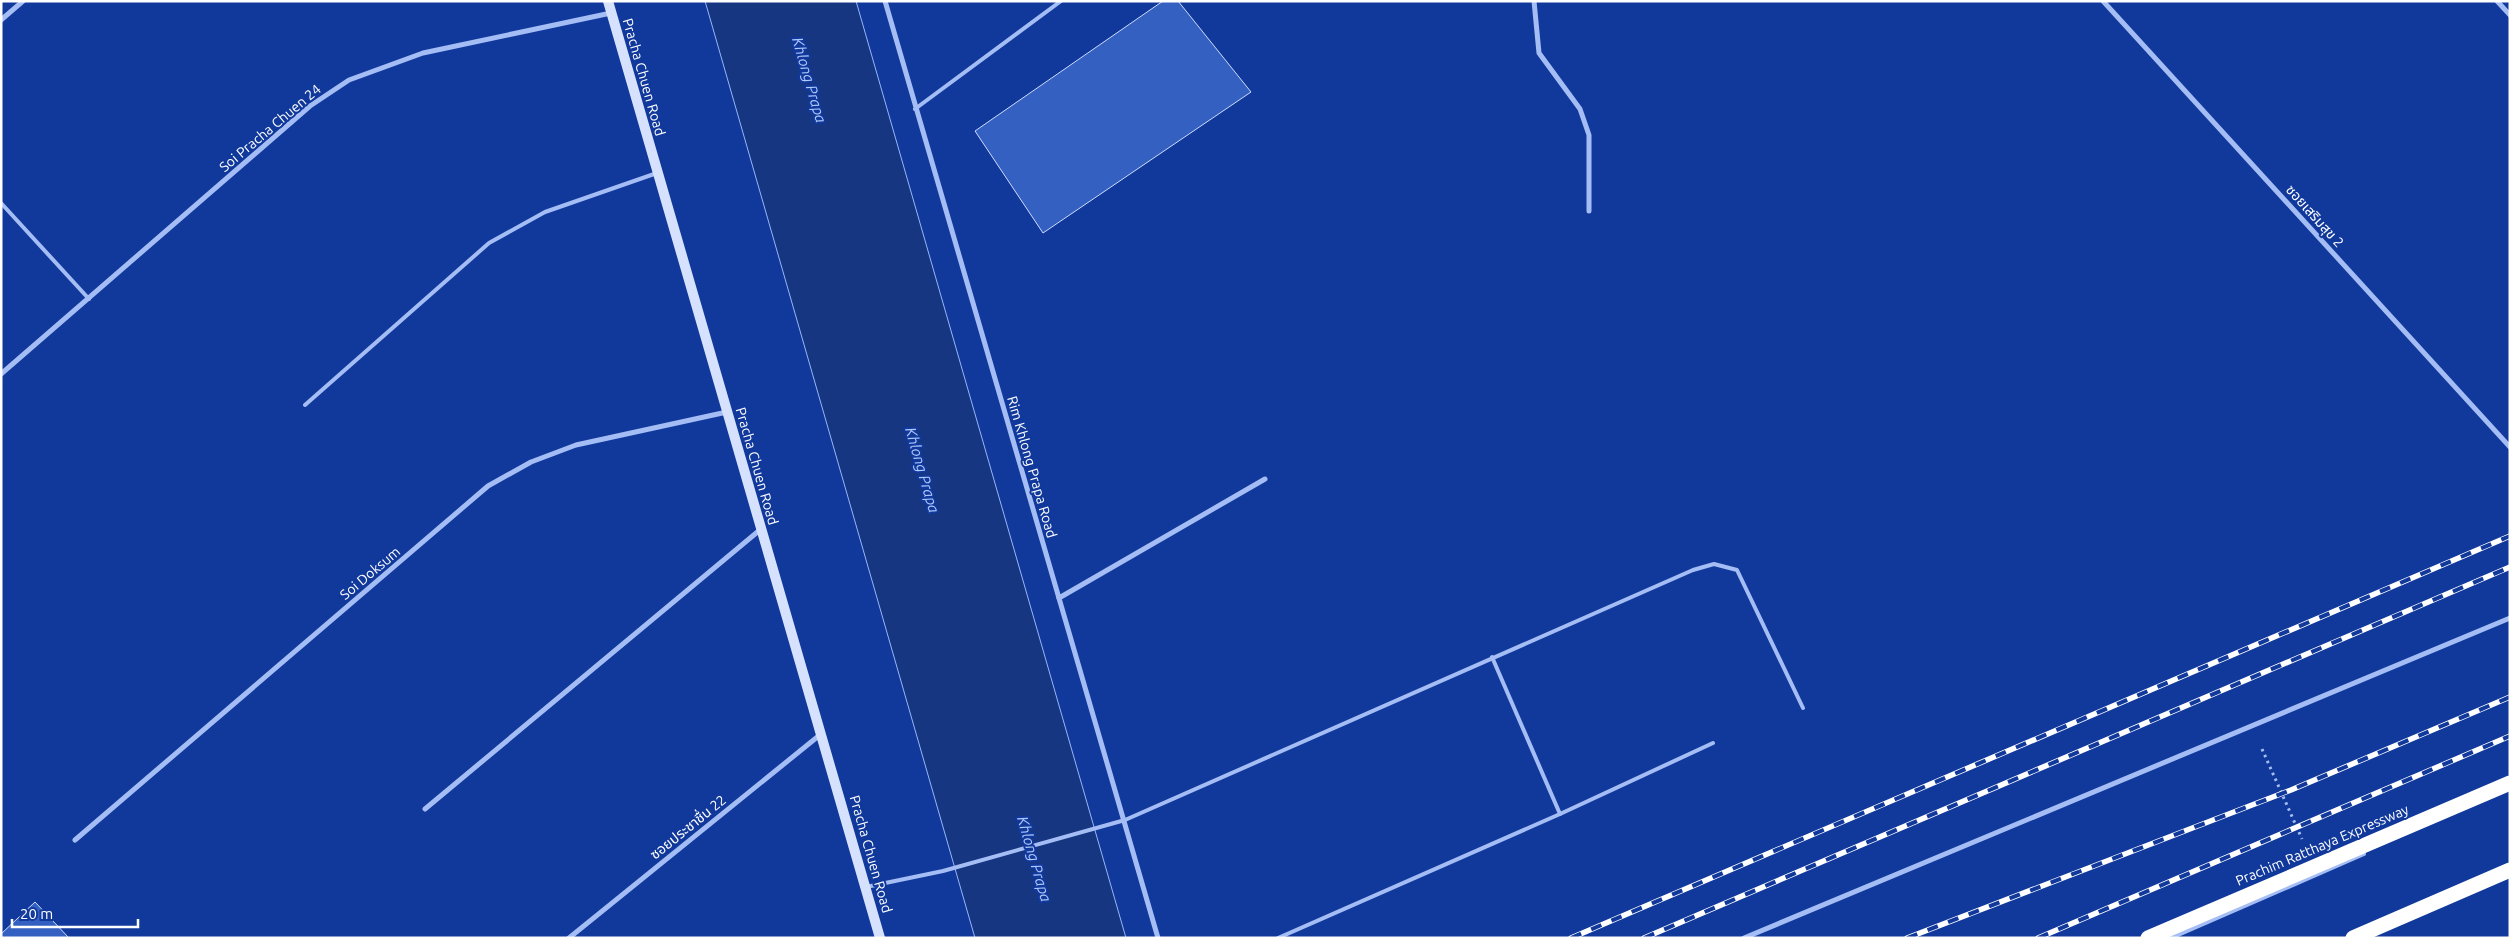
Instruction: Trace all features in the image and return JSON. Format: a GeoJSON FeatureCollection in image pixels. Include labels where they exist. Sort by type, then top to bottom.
{"type":"FeatureCollection","features":[{"type":"Feature","properties":{"kind":"highway","name":"Prachim Ratthaya Expressway"},"geometry":{"type":"LineString","coordinates":[[2148,938],[2510,783]]}},
{"type":"Feature","properties":{"kind":"highway"},"geometry":{"type":"LineString","coordinates":[[2353,938],[2510,870]]}},
{"type":"Feature","properties":{"kind":"main road","name":"Pracha Chuen Road"},"geometry":{"type":"LineString","coordinates":[[608,1],[880,938]]}},
{"type":"Feature","properties":{"kind":"street"},"geometry":{"type":"LineString","coordinates":[[1,20],[23,1]]}},
{"type":"Feature","properties":{"kind":"street","name":"Rim Khlong Prapa Road"},"geometry":{"type":"LineString","coordinates":[[885,1],[915,110],[1125,820],[1158,938]]}},
{"type":"Feature","properties":{"kind":"street"},"geometry":{"type":"LineString","coordinates":[[1534,1],[1539,53],[1580,108],[1589,135],[1589,211]]}},
{"type":"Feature","properties":{"kind":"street","name":"ซอยเสริมสุข 2"},"geometry":{"type":"LineString","coordinates":[[2103,1],[2510,447]]}},
{"type":"Feature","properties":{"kind":"street"},"geometry":{"type":"LineString","coordinates":[[2497,1],[2510,15]]}},
{"type":"Feature","properties":{"kind":"street","name":"Soi Pracha Chuen 24"},"geometry":{"type":"LineString","coordinates":[[1,374],[310,106],[349,80],[423,53],[611,13]]}},
{"type":"Feature","properties":{"kind":"street","name":"Soi Doksum"},"geometry":{"type":"LineString","coordinates":[[75,840],[488,486],[531,462],[576,446],[727,412]]}},
{"type":"Feature","properties":{"kind":"street"},"geometry":{"type":"LineString","coordinates":[[1059,598],[1265,479]]}},
{"type":"Feature","properties":{"kind":"street"},"geometry":{"type":"LineString","coordinates":[[426,809],[761,529]]}},
{"type":"Feature","properties":{"kind":"street"},"geometry":{"type":"LineString","coordinates":[[1744,938],[2510,618]]}},
{"type":"Feature","properties":{"kind":"street","name":"ซอยประชาชื่น 22"},"geometry":{"type":"LineString","coordinates":[[569,938],[821,734]]}},
{"type":"Feature","properties":{"kind":"lane"},"geometry":{"type":"LineString","coordinates":[[915,110],[1061,1]]}},
{"type":"Feature","properties":{"kind":"lane"},"geometry":{"type":"LineString","coordinates":[[305,405],[489,243],[545,212],[657,172]]}},
{"type":"Feature","properties":{"kind":"lane"},"geometry":{"type":"LineString","coordinates":[[1,203],[89,299]]}},
{"type":"Feature","properties":{"kind":"lane"},"geometry":{"type":"LineString","coordinates":[[866,887],[943,871],[1100,829],[1125,820],[1492,657],[1693,570],[1714,564],[1738,570],[1803,708]]}},
{"type":"Feature","properties":{"kind":"lane"},"geometry":{"type":"LineString","coordinates":[[1492,657],[1560,814]]}},
{"type":"Feature","properties":{"kind":"lane"},"geometry":{"type":"LineString","coordinates":[[1278,938],[1560,814],[1713,743]]}},
{"type":"Feature","properties":{"kind":"lane"},"geometry":{"type":"LineString","coordinates":[[2172,938],[2372,850]]}},
{"type":"Feature","properties":{"kind":"path"},"geometry":{"type":"LineString","coordinates":[[2252,726],[2318,874]]}},
{"type":"Feature","properties":{"kind":"water","name":"Khlong Prapa"},"geometry":{"type":"Polygon","coordinates":[[[705,1],[856,1],[1126,938],[975,938],[705,1]]]}},
{"type":"Feature","properties":{"kind":"building"},"geometry":{"type":"Polygon","coordinates":[[[1163,1],[1178,1],[1251,92],[1043,233],[975,131],[1163,1]]]}},
{"type":"Feature","properties":{"kind":"building"},"geometry":{"type":"Polygon","coordinates":[[[35,902],[69,938],[1,938],[1,934],[35,902]]]}},
{"type":"Feature","properties":{"kind":"railway"},"geometry":{"type":"LineString","coordinates":[[1571,938],[2510,536]]}},
{"type":"Feature","properties":{"kind":"railway"},"geometry":{"type":"LineString","coordinates":[[1644,938],[2510,567]]}},
{"type":"Feature","properties":{"kind":"railway"},"geometry":{"type":"LineString","coordinates":[[1907,938],[2291,790],[2510,697]]}},
{"type":"Feature","properties":{"kind":"railway"},"geometry":{"type":"LineString","coordinates":[[2038,938],[2510,736]]}}]}
